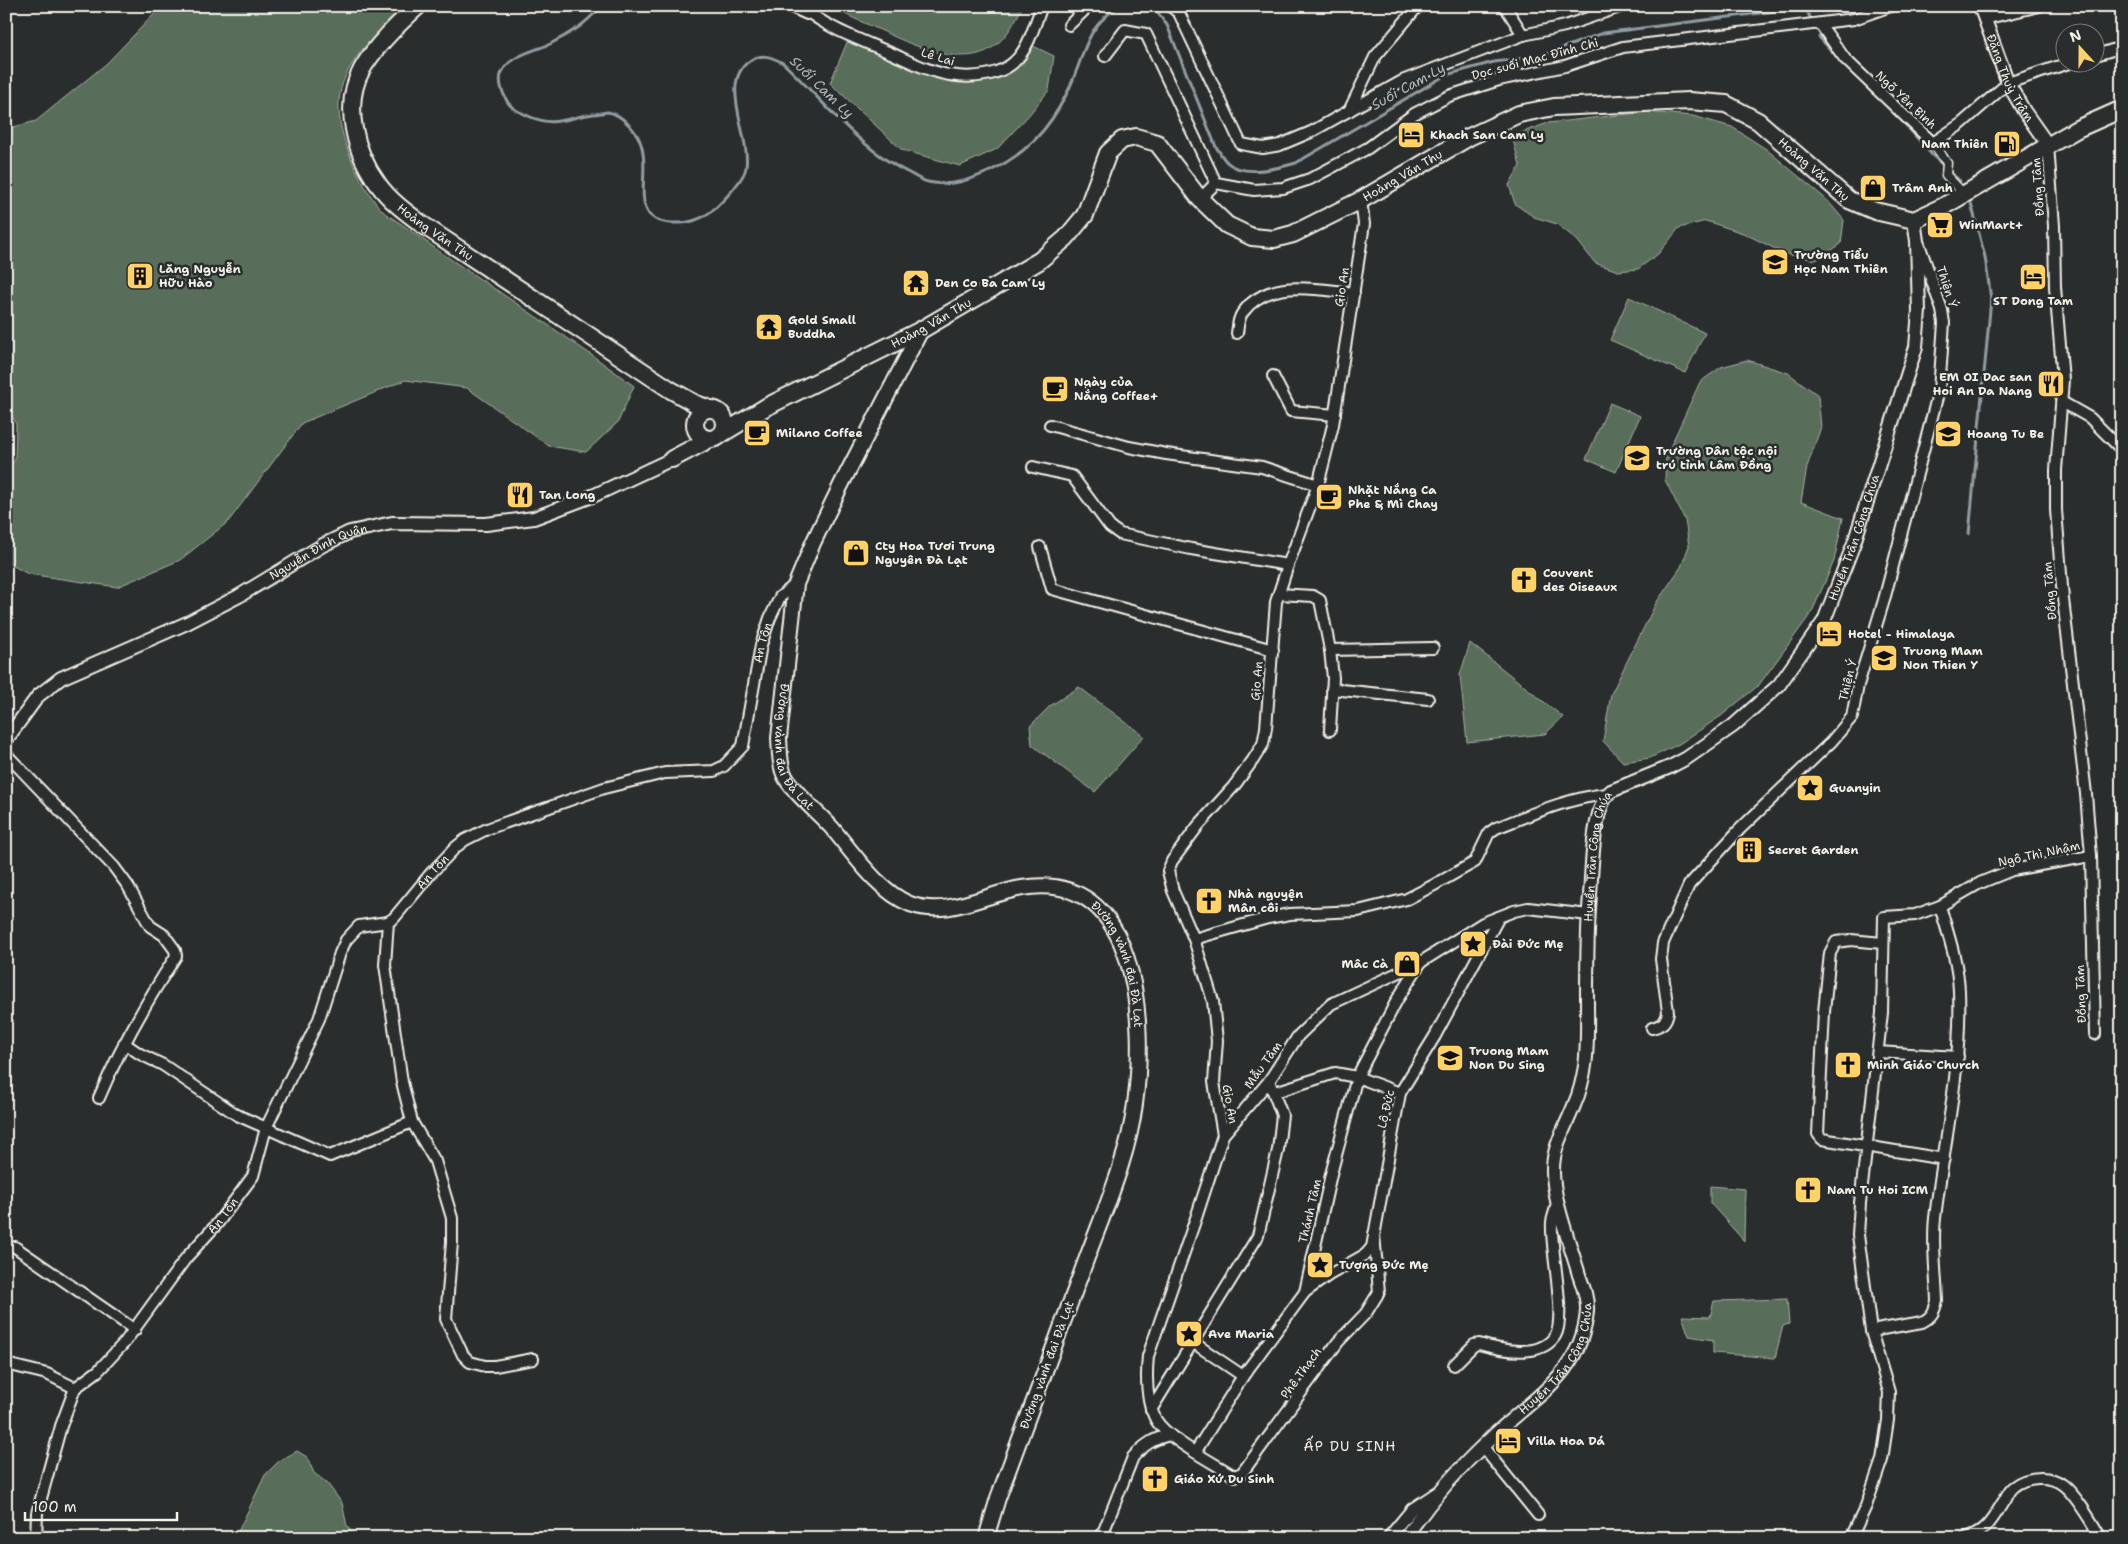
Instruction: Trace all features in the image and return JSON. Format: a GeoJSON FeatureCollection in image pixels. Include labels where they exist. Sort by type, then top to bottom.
{"type":"FeatureCollection","features":[{"type":"Feature","properties":{"kind":"main road","name":"Hoàng Văn Thụ"},"geometry":{"type":"LineString","coordinates":[[418,6],[389,34],[362,69],[355,90],[352,114],[354,133],[365,163],[378,184],[394,202],[423,225],[671,390],[696,404],[714,411],[741,413],[766,407]]}},
{"type":"Feature","properties":{"kind":"main road","name":"Hoàng Văn Thụ"},"geometry":{"type":"LineString","coordinates":[[672,459],[715,437],[766,407],[921,330],[1039,261],[1066,238],[1085,215],[1108,153],[1122,140],[1136,137],[1157,143],[1200,199],[1227,225],[1252,236],[1274,239],[1293,234],[1361,200],[1469,137],[1519,114],[1554,107],[1689,101],[1726,104],[1758,121],[1849,200],[1875,211],[1914,220]]}},
{"type":"Feature","properties":{"kind":"main road"},"geometry":{"type":"LineString","coordinates":[[1914,220],[1929,214],[2079,128],[2122,110]]}},
{"type":"Feature","properties":{"kind":"main road","name":"An Tôn"},"geometry":{"type":"LineString","coordinates":[[796,584],[837,493],[921,330]]}},
{"type":"Feature","properties":{"kind":"main road","name":"Hoàng Văn Thụ"},"geometry":{"type":"LineString","coordinates":[[671,390],[690,409],[696,424]]}},
{"type":"Feature","properties":{"kind":"main road"},"geometry":{"type":"LineString","coordinates":[[672,459],[689,442],[696,424],[701,413],[714,411],[725,422],[725,426],[715,437],[701,436],[696,424]]}},
{"type":"Feature","properties":{"kind":"main road","name":"Đường vành đai Đà Lạt"},"geometry":{"type":"LineString","coordinates":[[796,584],[779,738],[780,763],[788,782],[819,812],[890,893],[911,904],[934,909],[943,908],[963,905],[1019,888],[1037,886],[1068,891],[1088,900],[1105,915],[1116,931],[1124,948],[1132,980],[1138,1021],[1139,1063],[1135,1105],[1127,1147],[998,1498],[986,1538]]}},
{"type":"Feature","properties":{"kind":"street"},"geometry":{"type":"LineString","coordinates":[[789,6],[813,16]]}},
{"type":"Feature","properties":{"kind":"street","name":"Lê Lai"},"geometry":{"type":"LineString","coordinates":[[801,6],[829,26],[923,67],[950,75],[977,76],[999,72],[1018,59],[1028,43],[1042,6]]}},
{"type":"Feature","properties":{"kind":"street"},"geometry":{"type":"LineString","coordinates":[[1069,26],[1089,6]]}},
{"type":"Feature","properties":{"kind":"street"},"geometry":{"type":"LineString","coordinates":[[1170,6],[1179,13],[1241,144],[1263,148],[1280,145],[1311,132],[1402,81],[1523,35],[1565,26],[1623,6]]}},
{"type":"Feature","properties":{"kind":"street"},"geometry":{"type":"LineString","coordinates":[[1348,111],[1375,57],[1418,6]]}},
{"type":"Feature","properties":{"kind":"street"},"geometry":{"type":"LineString","coordinates":[[1505,6],[1523,35]]}},
{"type":"Feature","properties":{"kind":"street","name":"Dọc suối Mạc Đĩnh Chi"},"geometry":{"type":"LineString","coordinates":[[1216,183],[1254,190],[1284,188],[1310,179],[1368,148],[1414,114],[1449,96],[1499,80],[1565,66],[1623,47],[1854,19],[1891,6]]}},
{"type":"Feature","properties":{"kind":"street"},"geometry":{"type":"LineString","coordinates":[[1982,12],[2039,6]]}},
{"type":"Feature","properties":{"kind":"street","name":"Đặng Thuỳ Trâm"},"geometry":{"type":"LineString","coordinates":[[1982,12],[2008,83],[2024,111],[2048,145]]}},
{"type":"Feature","properties":{"kind":"street","name":"Ngõ Yên Bình"},"geometry":{"type":"LineString","coordinates":[[1820,24],[1845,59],[1933,143],[1961,124],[2008,83]]}},
{"type":"Feature","properties":{"kind":"street"},"geometry":{"type":"LineString","coordinates":[[1105,56],[1125,30],[1146,34],[1216,183],[1200,199]]}},
{"type":"Feature","properties":{"kind":"street"},"geometry":{"type":"LineString","coordinates":[[2106,52],[2122,48]]}},
{"type":"Feature","properties":{"kind":"street"},"geometry":{"type":"LineString","coordinates":[[2008,83],[2056,67]]}},
{"type":"Feature","properties":{"kind":"street"},"geometry":{"type":"LineString","coordinates":[[1933,143],[1948,163],[1946,174],[1964,194]]}},
{"type":"Feature","properties":{"kind":"street","name":"Đồng Tâm"},"geometry":{"type":"LineString","coordinates":[[2048,145],[2063,380],[2057,454],[2056,510],[2064,608],[2086,794],[2091,856],[2095,1034]]}},
{"type":"Feature","properties":{"kind":"street","name":"Gio An"},"geometry":{"type":"LineString","coordinates":[[1223,1135],[1214,1082],[1217,1041],[1213,1001],[1194,939],[1173,891],[1168,871],[1172,861],[1198,826],[1234,786],[1263,744],[1266,728],[1276,602],[1318,485],[1335,415],[1364,224],[1361,200]]}},
{"type":"Feature","properties":{"kind":"street","name":"Huyền Trân Công Chúa"},"geometry":{"type":"LineString","coordinates":[[1405,1538],[1441,1489],[1482,1446],[1554,1382],[1570,1364],[1582,1338],[1587,1310],[1584,1290],[1558,1200],[1553,1170],[1560,1135],[1576,1102],[1585,1066],[1588,915],[1595,831],[1607,794],[1687,758],[1733,726],[1779,686],[1824,621],[1854,543],[1916,347],[1919,311],[1918,241],[1914,220]]}},
{"type":"Feature","properties":{"kind":"street","name":"Thiện Ý"},"geometry":{"type":"LineString","coordinates":[[1652,1028],[1661,1025],[1667,1019],[1668,1012],[1661,959],[1663,942],[1689,885],[1740,829],[1831,742],[1852,717],[1858,685],[1884,600],[1940,390],[1944,323],[1942,310],[1918,241]]}},
{"type":"Feature","properties":{"kind":"street"},"geometry":{"type":"LineString","coordinates":[[1237,333],[1240,316],[1247,307],[1256,299],[1274,290],[1290,288],[1354,293]]}},
{"type":"Feature","properties":{"kind":"street"},"geometry":{"type":"LineString","coordinates":[[1273,376],[1291,411],[1335,415]]}},
{"type":"Feature","properties":{"kind":"street"},"geometry":{"type":"LineString","coordinates":[[2062,402],[2090,418],[2122,450]]}},
{"type":"Feature","properties":{"kind":"street"},"geometry":{"type":"LineString","coordinates":[[1050,425],[1166,454],[1262,466],[1318,485]]}},
{"type":"Feature","properties":{"kind":"street","name":"Nguyễn Đình Quân"},"geometry":{"type":"LineString","coordinates":[[6,740],[38,696],[61,678],[196,618],[239,596],[323,545],[350,532],[392,523],[486,524],[534,518],[596,495],[672,459]]}},
{"type":"Feature","properties":{"kind":"street"},"geometry":{"type":"LineString","coordinates":[[1034,467],[1072,476],[1110,527],[1120,534],[1191,549],[1288,565]]}},
{"type":"Feature","properties":{"kind":"street"},"geometry":{"type":"LineString","coordinates":[[1040,547],[1052,589],[1272,650]]}},
{"type":"Feature","properties":{"kind":"street","name":"An Tôn"},"geometry":{"type":"LineString","coordinates":[[75,1388],[98,1371],[135,1330],[186,1258],[217,1224],[253,1176],[266,1128],[319,1019],[340,953],[352,932],[359,926],[388,922],[394,918],[432,872],[456,848],[465,840],[487,829],[604,788],[665,773],[714,771],[724,766],[743,746],[761,645],[770,618],[780,597],[796,584]]}},
{"type":"Feature","properties":{"kind":"street"},"geometry":{"type":"LineString","coordinates":[[1279,594],[1313,596],[1320,600],[1330,650],[1332,689],[1330,730]]}},
{"type":"Feature","properties":{"kind":"street"},"geometry":{"type":"LineString","coordinates":[[1330,650],[1433,648]]}},
{"type":"Feature","properties":{"kind":"street"},"geometry":{"type":"LineString","coordinates":[[1332,689],[1428,699]]}},
{"type":"Feature","properties":{"kind":"street"},"geometry":{"type":"LineString","coordinates":[[6,754],[114,867],[128,886],[150,926],[164,935],[175,950],[176,956],[147,1001],[124,1043],[99,1098]]}},
{"type":"Feature","properties":{"kind":"street"},"geometry":{"type":"LineString","coordinates":[[1194,939],[1268,918],[1290,914],[1358,911],[1407,899],[1475,862],[1489,833],[1496,828],[1536,812],[1578,799],[1607,794]]}},
{"type":"Feature","properties":{"kind":"street","name":"Ngô Thì Nhậm"},"geometry":{"type":"LineString","coordinates":[[1882,943],[1884,917],[1915,915],[1940,906],[1980,884],[2012,870],[2091,856]]}},
{"type":"Feature","properties":{"kind":"street"},"geometry":{"type":"LineString","coordinates":[[1871,1331],[1922,1322],[1934,1312],[1937,1301],[1935,1220],[1954,1100],[1958,1057],[1960,990],[1956,963],[1940,906]]}},
{"type":"Feature","properties":{"kind":"street","name":"Mẫu Tâm"},"geometry":{"type":"LineString","coordinates":[[1196,1451],[1170,1435],[1160,1425],[1151,1410],[1146,1375],[1148,1356],[1223,1135],[1269,1081],[1298,1036],[1331,1004],[1421,962],[1483,923],[1514,911],[1528,908],[1588,915]]}},
{"type":"Feature","properties":{"kind":"street","name":"Lộ Đức"},"geometry":{"type":"LineString","coordinates":[[1305,1292],[1329,1275],[1366,1254],[1372,1247],[1400,1093],[1435,1036],[1499,917]]}},
{"type":"Feature","properties":{"kind":"street"},"geometry":{"type":"LineString","coordinates":[[388,922],[385,965],[402,1082],[412,1122],[435,1161],[452,1218],[446,1319],[463,1355],[470,1362],[485,1366],[532,1359]]}},
{"type":"Feature","properties":{"kind":"street"},"geometry":{"type":"LineString","coordinates":[[1851,1538],[1866,1506],[1882,1460],[1888,1420],[1889,1392],[1871,1331],[1858,1236],[1860,1203],[1867,1148],[1882,1013],[1882,943],[1851,940],[1836,942],[1830,953],[1824,1012],[1818,1134],[1822,1139],[1867,1148],[1944,1159]]}},
{"type":"Feature","properties":{"kind":"street","name":"Thánh Tâm"},"geometry":{"type":"LineString","coordinates":[[1196,1451],[1243,1376],[1305,1292],[1331,1174],[1357,1077],[1397,1000],[1421,962]]}},
{"type":"Feature","properties":{"kind":"street"},"geometry":{"type":"LineString","coordinates":[[124,1043],[140,1054],[164,1065],[237,1115],[330,1156],[412,1122]]}},
{"type":"Feature","properties":{"kind":"street"},"geometry":{"type":"LineString","coordinates":[[1878,1052],[1958,1057]]}},
{"type":"Feature","properties":{"kind":"street"},"geometry":{"type":"LineString","coordinates":[[1275,1092],[1336,1073],[1357,1077],[1400,1093]]}},
{"type":"Feature","properties":{"kind":"street"},"geometry":{"type":"LineString","coordinates":[[1151,1410],[1194,1343],[1258,1236],[1278,1150],[1282,1115],[1275,1092],[1269,1081]]}},
{"type":"Feature","properties":{"kind":"street"},"geometry":{"type":"LineString","coordinates":[[1454,1365],[1474,1346],[1479,1344],[1520,1351],[1535,1350],[1555,1336],[1559,1323],[1559,1308],[1552,1221],[1558,1200]]}},
{"type":"Feature","properties":{"kind":"street","name":"Phê Thạch"},"geometry":{"type":"LineString","coordinates":[[1196,1451],[1234,1476],[1242,1473],[1338,1342],[1366,1313],[1379,1292],[1374,1234]]}},
{"type":"Feature","properties":{"kind":"street"},"geometry":{"type":"LineString","coordinates":[[15,1248],[135,1330]]}},
{"type":"Feature","properties":{"kind":"street"},"geometry":{"type":"LineString","coordinates":[[1194,1343],[1243,1376]]}},
{"type":"Feature","properties":{"kind":"street"},"geometry":{"type":"LineString","coordinates":[[6,1364],[47,1374],[75,1388],[61,1426],[37,1513],[36,1538]]}},
{"type":"Feature","properties":{"kind":"street"},"geometry":{"type":"LineString","coordinates":[[1101,1538],[1133,1457],[1142,1447],[1153,1440],[1170,1435]]}},
{"type":"Feature","properties":{"kind":"street"},"geometry":{"type":"LineString","coordinates":[[1482,1446],[1538,1514]]}},
{"type":"Feature","properties":{"kind":"street"},"geometry":{"type":"LineString","coordinates":[[1965,1538],[1976,1535],[1987,1528],[2012,1487],[2025,1480],[2037,1478],[2063,1485],[2086,1512],[2101,1538]]}},
{"type":"Feature","properties":{"kind":"street"},"geometry":{"type":"LineString","coordinates":[[1388,1538],[1412,1509],[1441,1489]]}},
{"type":"Feature","properties":{"kind":"green space"},"geometry":{"type":"Polygon","coordinates":[[[162,6],[404,6],[365,46],[357,57],[343,81],[340,94],[340,123],[344,139],[364,186],[385,213],[634,386],[618,422],[586,452],[549,446],[467,388],[405,380],[302,423],[228,522],[180,560],[117,587],[28,574],[6,562],[6,472],[15,459],[16,424],[6,404],[6,129],[36,121],[106,64],[162,6]]]}},
{"type":"Feature","properties":{"kind":"green space"},"geometry":{"type":"Polygon","coordinates":[[[830,6],[1023,6],[1009,31],[997,44],[984,52],[969,56],[954,56],[938,53],[906,42],[830,6]]]}},
{"type":"Feature","properties":{"kind":"green space"},"geometry":{"type":"Polygon","coordinates":[[[848,40],[949,80],[978,80],[1012,71],[1031,45],[1054,56],[1049,90],[997,149],[960,166],[902,150],[830,83],[848,40]]]}},
{"type":"Feature","properties":{"kind":"green space"},"geometry":{"type":"Polygon","coordinates":[[[1647,112],[1693,116],[1732,127],[1766,149],[1827,200],[1844,220],[1841,244],[1816,260],[1786,254],[1743,233],[1706,221],[1679,228],[1658,254],[1638,269],[1618,271],[1595,263],[1577,240],[1557,224],[1534,217],[1515,204],[1509,185],[1520,166],[1512,136],[1548,123],[1647,112]]]}},
{"type":"Feature","properties":{"kind":"green space"},"geometry":{"type":"Polygon","coordinates":[[[1629,297],[1705,333],[1685,373],[1610,340],[1629,297]]]}},
{"type":"Feature","properties":{"kind":"green space"},"geometry":{"type":"Polygon","coordinates":[[[1747,360],[1788,373],[1818,395],[1821,427],[1807,467],[1801,502],[1843,518],[1834,561],[1812,612],[1759,685],[1721,716],[1679,744],[1650,758],[1623,762],[1603,741],[1611,694],[1656,603],[1681,567],[1689,546],[1685,520],[1665,480],[1666,456],[1700,382],[1721,367],[1747,360]]]}},
{"type":"Feature","properties":{"kind":"green space"},"geometry":{"type":"Polygon","coordinates":[[[1610,403],[1640,416],[1616,472],[1586,459],[1610,403]]]}},
{"type":"Feature","properties":{"kind":"green space"},"geometry":{"type":"Polygon","coordinates":[[[1470,643],[1563,717],[1545,734],[1467,742],[1460,675],[1470,643]]]}},
{"type":"Feature","properties":{"kind":"green space"},"geometry":{"type":"Polygon","coordinates":[[[1079,687],[1144,736],[1095,792],[1032,745],[1030,726],[1050,706],[1079,687]]]}},
{"type":"Feature","properties":{"kind":"green space"},"geometry":{"type":"Polygon","coordinates":[[[1710,1186],[1745,1189],[1744,1241],[1710,1203],[1710,1186]]]}},
{"type":"Feature","properties":{"kind":"green space"},"geometry":{"type":"Polygon","coordinates":[[[1787,1299],[1789,1324],[1783,1326],[1775,1358],[1713,1353],[1713,1340],[1689,1336],[1682,1316],[1710,1317],[1714,1301],[1787,1299]]]}},
{"type":"Feature","properties":{"kind":"green space"},"geometry":{"type":"Polygon","coordinates":[[[297,1451],[307,1457],[314,1473],[327,1483],[342,1503],[347,1526],[356,1538],[235,1538],[265,1475],[279,1461],[297,1451]]]}},
{"type":"Feature","properties":{"kind":"waterway","name":"Suối Cam Ly"},"geometry":{"type":"LineString","coordinates":[[602,6],[582,25],[569,34],[511,61],[501,75],[502,91],[508,103],[515,109],[543,121],[559,121],[608,112],[621,118],[637,135],[642,149],[644,164],[643,193],[645,206],[650,215],[662,222],[681,223],[698,219],[711,212],[741,179],[746,167],[746,154],[736,95],[737,81],[741,69],[755,58],[767,57],[783,63],[843,124],[875,152],[893,164],[926,181],[945,184],[960,182],[990,171],[1015,157],[1044,130],[1066,95],[1091,34],[1098,24],[1120,6]]}},
{"type":"Feature","properties":{"kind":"waterway","name":"Suối Cam Ly"},"geometry":{"type":"LineString","coordinates":[[1148,6],[1155,9],[1167,25],[1216,147],[1228,163],[1243,170],[1271,169],[1296,163],[1446,75],[1494,62],[1541,56],[1603,33],[1816,6]]}},
{"type":"Feature","properties":{"kind":"waterway"},"geometry":{"type":"LineString","coordinates":[[1805,8],[1810,17]]}},
{"type":"Feature","properties":{"kind":"waterway"},"geometry":{"type":"LineString","coordinates":[[1819,37],[1838,58]]}},
{"type":"Feature","properties":{"kind":"waterway"},"geometry":{"type":"LineString","coordinates":[[1858,78],[1873,93]]}},
{"type":"Feature","properties":{"kind":"waterway"},"geometry":{"type":"LineString","coordinates":[[1898,116],[1933,156],[1960,181]]}},
{"type":"Feature","properties":{"kind":"waterway"},"geometry":{"type":"LineString","coordinates":[[1969,534],[1991,299],[1985,257],[1971,203]]}},
{"type":"Feature","properties":{"kind":"place","name":"Khach San Cam Ly"},"geometry":{"type":"Point","coordinates":[1411,135]}},
{"type":"Feature","properties":{"kind":"place","name":"Nam Thiên"},"geometry":{"type":"Point","coordinates":[2007,144]}},
{"type":"Feature","properties":{"kind":"place","name":"Trâm Anh"},"geometry":{"type":"Point","coordinates":[1873,188]}},
{"type":"Feature","properties":{"kind":"place","name":"WinMart+"},"geometry":{"type":"Point","coordinates":[1940,225]}},
{"type":"Feature","properties":{"kind":"place","name":"Trường Tiểu Học Nam Thiên"},"geometry":{"type":"Point","coordinates":[1775,262]}},
{"type":"Feature","properties":{"kind":"place","name":"Lăng Nguyễn Hữu Hào"},"geometry":{"type":"Point","coordinates":[140,276]}},
{"type":"Feature","properties":{"kind":"place","name":"ST Dong Tam"},"geometry":{"type":"Point","coordinates":[2033,277]}},
{"type":"Feature","properties":{"kind":"place","name":"Den Co Ba Cam Ly"},"geometry":{"type":"Point","coordinates":[916,283]}},
{"type":"Feature","properties":{"kind":"place","name":"Gold Small Buddha"},"geometry":{"type":"Point","coordinates":[769,327]}},
{"type":"Feature","properties":{"kind":"place","name":"EM OI Dac san Hoi An Da Nang"},"geometry":{"type":"Point","coordinates":[2051,384]}},
{"type":"Feature","properties":{"kind":"place","name":"Ngày của Nắng Coffee+"},"geometry":{"type":"Point","coordinates":[1055,389]}},
{"type":"Feature","properties":{"kind":"place","name":"Milano Coffee"},"geometry":{"type":"Point","coordinates":[757,433]}},
{"type":"Feature","properties":{"kind":"place","name":"Hoang Tu Be"},"geometry":{"type":"Point","coordinates":[1948,434]}},
{"type":"Feature","properties":{"kind":"place","name":"Trường Dân tộc nội trú tỉnh Lâm Đồng"},"geometry":{"type":"Point","coordinates":[1637,458]}},
{"type":"Feature","properties":{"kind":"place","name":"Tan Long"},"geometry":{"type":"Point","coordinates":[520,495]}},
{"type":"Feature","properties":{"kind":"place","name":"Nhặt Nắng Ca Phe & Mì Chay"},"geometry":{"type":"Point","coordinates":[1329,497]}},
{"type":"Feature","properties":{"kind":"place","name":"Cty Hoa Tươi Trung Nguyên Đà Lạt"},"geometry":{"type":"Point","coordinates":[856,553]}},
{"type":"Feature","properties":{"kind":"place","name":"Couvent des Oiseaux"},"geometry":{"type":"Point","coordinates":[1524,580]}},
{"type":"Feature","properties":{"kind":"place","name":"Hotel - Himalaya"},"geometry":{"type":"Point","coordinates":[1829,634]}},
{"type":"Feature","properties":{"kind":"place","name":"Truong Mam Non Thien Y"},"geometry":{"type":"Point","coordinates":[1884,658]}},
{"type":"Feature","properties":{"kind":"place","name":"Guanyin"},"geometry":{"type":"Point","coordinates":[1810,788]}},
{"type":"Feature","properties":{"kind":"place","name":"Secret Garden"},"geometry":{"type":"Point","coordinates":[1749,850]}},
{"type":"Feature","properties":{"kind":"place","name":"Nhà nguyện Mân côi"},"geometry":{"type":"Point","coordinates":[1209,901]}},
{"type":"Feature","properties":{"kind":"place","name":"Đài Đức Mẹ"},"geometry":{"type":"Point","coordinates":[1473,944]}},
{"type":"Feature","properties":{"kind":"place","name":"Mâc Cà"},"geometry":{"type":"Point","coordinates":[1407,964]}},
{"type":"Feature","properties":{"kind":"place","name":"Truong Mam Non Du Sing"},"geometry":{"type":"Point","coordinates":[1450,1058]}},
{"type":"Feature","properties":{"kind":"place","name":"Minh Giáo Church"},"geometry":{"type":"Point","coordinates":[1848,1065]}},
{"type":"Feature","properties":{"kind":"place","name":"Nam Tu Hoi ICM"},"geometry":{"type":"Point","coordinates":[1808,1190]}},
{"type":"Feature","properties":{"kind":"place","name":"Tượng Đức Mẹ"},"geometry":{"type":"Point","coordinates":[1320,1265]}},
{"type":"Feature","properties":{"kind":"place","name":"Ave Maria"},"geometry":{"type":"Point","coordinates":[1189,1334]}},
{"type":"Feature","properties":{"kind":"place","name":"Villa Hoa Dá"},"geometry":{"type":"Point","coordinates":[1508,1441]}},
{"type":"Feature","properties":{"kind":"place","name":"Giáo Xứ Du Sinh"},"geometry":{"type":"Point","coordinates":[1155,1479]}},
{"type":"Feature","properties":{"kind":"district","name":"ẤP DU SINH"},"geometry":{"type":"Point","coordinates":[1350,1446]}}]}
